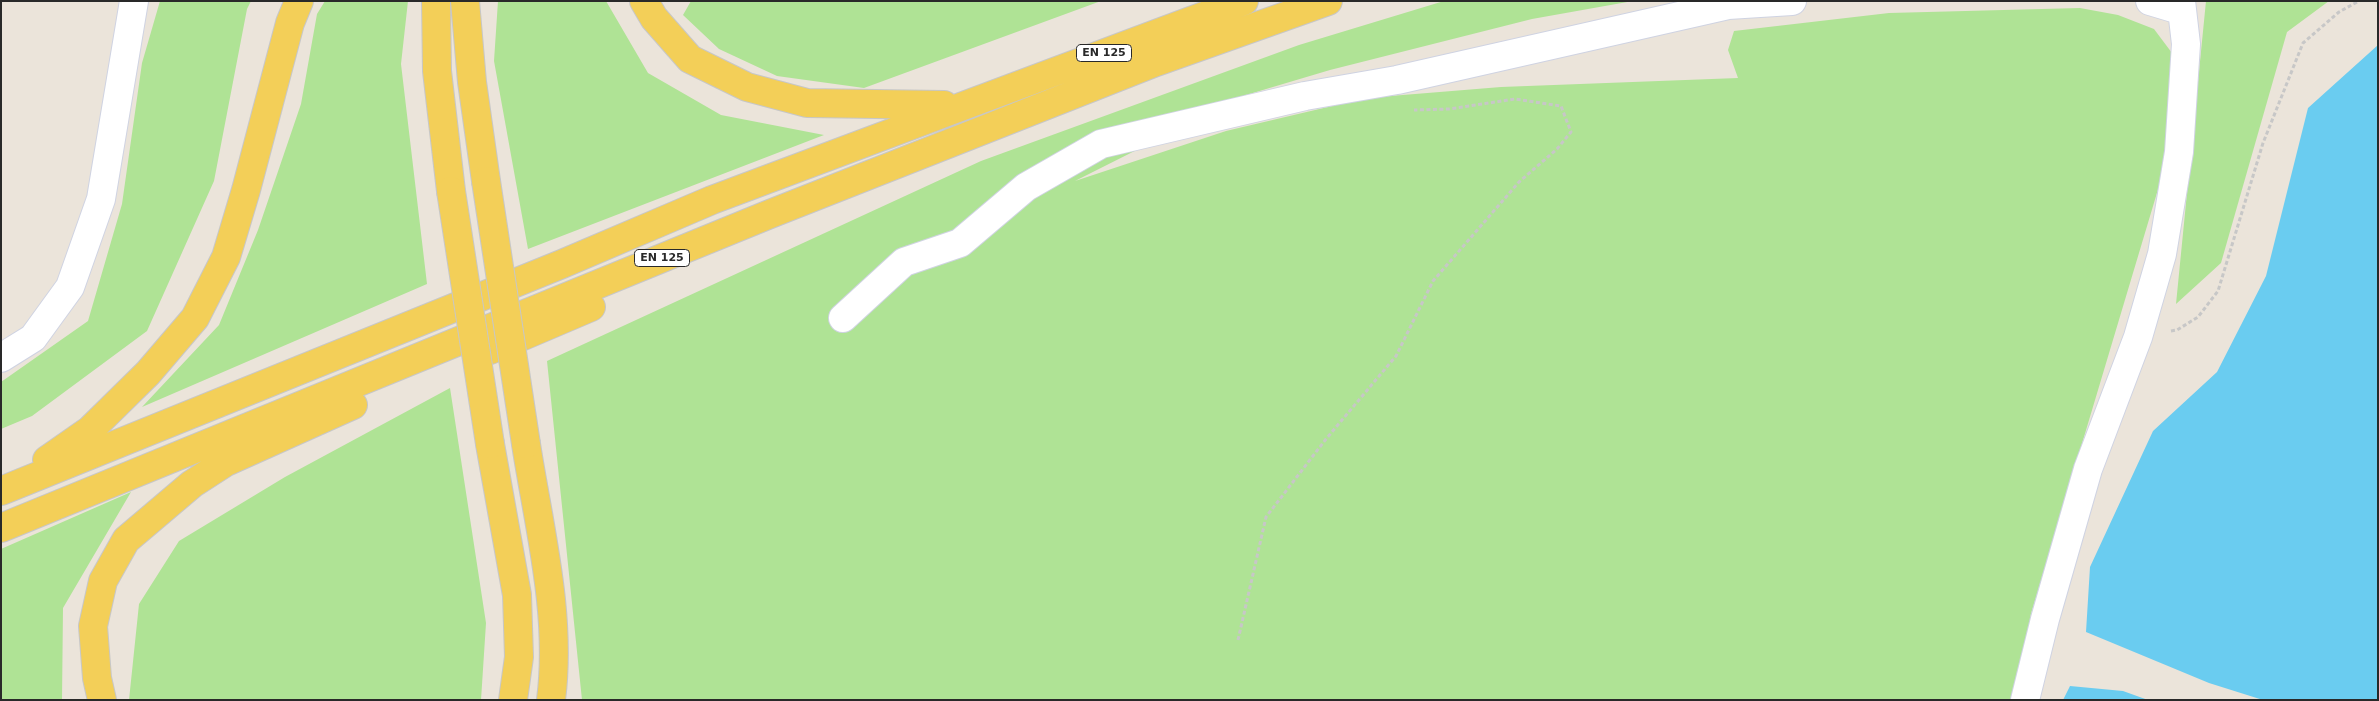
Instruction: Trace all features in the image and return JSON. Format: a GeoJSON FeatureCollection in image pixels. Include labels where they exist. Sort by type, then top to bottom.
{"type":"FeatureCollection","features":[{"type":"Feature","properties":{"kind":"main road"},"geometry":{"type":"LineString","coordinates":[[3,490],[90,430],[148,373],[195,318],[226,257],[246,190],[290,23],[299,1]]}},
{"type":"Feature","properties":{"kind":"main road"},"geometry":{"type":"LineString","coordinates":[[436,1],[437,71],[451,191],[490,444],[516,595],[519,657],[513,700]]}},
{"type":"Feature","properties":{"kind":"main road"},"geometry":{"type":"LineString","coordinates":[[465,1],[472,82],[486,182],[553,616],[555,666],[551,700]]}},
{"type":"Feature","properties":{"kind":"main road"},"geometry":{"type":"LineString","coordinates":[[644,1],[654,18],[690,60],[747,87],[808,103],[963,105]]}},
{"type":"Feature","properties":{"kind":"main road","name":"EN 125"},"geometry":{"type":"LineString","coordinates":[[3,490],[562,264],[712,200],[1244,1]]}},
{"type":"Feature","properties":{"kind":"main road","name":"EN 125"},"geometry":{"type":"LineString","coordinates":[[1,528],[877,172],[1156,62],[1328,1]]}},
{"type":"Feature","properties":{"kind":"main road"},"geometry":{"type":"LineString","coordinates":[[102,700],[97,678],[93,626],[104,581],[126,540],[192,484],[235,458],[338,411],[548,327],[877,172]]}},
{"type":"Feature","properties":{"kind":"street"},"geometry":{"type":"LineString","coordinates":[[1,358],[33,338],[70,287],[101,199],[134,1]]}},
{"type":"Feature","properties":{"kind":"street"},"geometry":{"type":"LineString","coordinates":[[843,318],[904,262],[960,243],[1026,187],[1102,144],[1305,96],[1397,80],[1728,5],[1792,1]]}},
{"type":"Feature","properties":{"kind":"street"},"geometry":{"type":"LineString","coordinates":[[2025,700],[2045,619],[2088,469],[2138,337],[2162,254],[2179,152],[2186,44],[2180,6],[2150,1]]}},
{"type":"Feature","properties":{"kind":"path"},"geometry":{"type":"LineString","coordinates":[[2138,337],[2177,330],[2198,317],[2218,291],[2263,143],[2302,43],[2339,12],[2359,1]]}},
{"type":"Feature","properties":{"kind":"path"},"geometry":{"type":"LineString","coordinates":[[1238,640],[1266,517],[1326,439],[1396,356],[1433,281],[1519,182],[1557,149],[1571,132],[1561,106],[1524,100],[1515,99],[1449,109],[1412,110],[1397,80]]}},
{"type":"Feature","properties":{"kind":"green space"},"geometry":{"type":"Polygon","coordinates":[[[160,1],[251,1],[247,9],[214,181],[147,331],[32,416],[1,429],[1,382],[88,321],[122,204],[142,63],[160,1]]]}},
{"type":"Feature","properties":{"kind":"green space"},"geometry":{"type":"Polygon","coordinates":[[[325,1],[408,1],[401,64],[427,284],[142,407],[219,325],[258,230],[301,104],[317,14],[325,1]]]}},
{"type":"Feature","properties":{"kind":"green space"},"geometry":{"type":"Polygon","coordinates":[[[498,1],[606,1],[648,73],[721,115],[824,135],[528,249],[494,61],[498,1]]]}},
{"type":"Feature","properties":{"kind":"green space"},"geometry":{"type":"Polygon","coordinates":[[[691,1],[1101,1],[864,88],[777,76],[719,49],[683,15],[691,1]]]}},
{"type":"Feature","properties":{"kind":"green space"},"geometry":{"type":"Polygon","coordinates":[[[1444,1],[1633,1],[1532,19],[1330,70],[1246,95],[1075,181],[1226,131],[1366,98],[1501,87],[1738,78],[1728,50],[1734,31],[1889,13],[2080,8],[2118,15],[2154,29],[2172,53],[2165,166],[2031,614],[2016,700],[582,700],[547,361],[981,161],[1299,45],[1444,1]]]}},
{"type":"Feature","properties":{"kind":"green space"},"geometry":{"type":"Polygon","coordinates":[[[2206,1],[2329,1],[2287,32],[2221,263],[2176,304],[2206,1]]]}},
{"type":"Feature","properties":{"kind":"green space"},"geometry":{"type":"Polygon","coordinates":[[[450,388],[486,623],[481,700],[129,700],[139,604],[179,541],[285,477],[450,388]]]}},
{"type":"Feature","properties":{"kind":"green space"},"geometry":{"type":"Polygon","coordinates":[[[131,492],[63,608],[62,700],[1,700],[1,549],[131,492]]]}},
{"type":"Feature","properties":{"kind":"water"},"geometry":{"type":"Polygon","coordinates":[[[2378,45],[2378,700],[2263,700],[2209,683],[2086,632],[2090,567],[2153,431],[2217,372],[2266,276],[2308,108],[2378,45]]]}},
{"type":"Feature","properties":{"kind":"water"},"geometry":{"type":"Polygon","coordinates":[[[2070,686],[2123,691],[2148,700],[2063,700],[2070,686]]]}}]}
